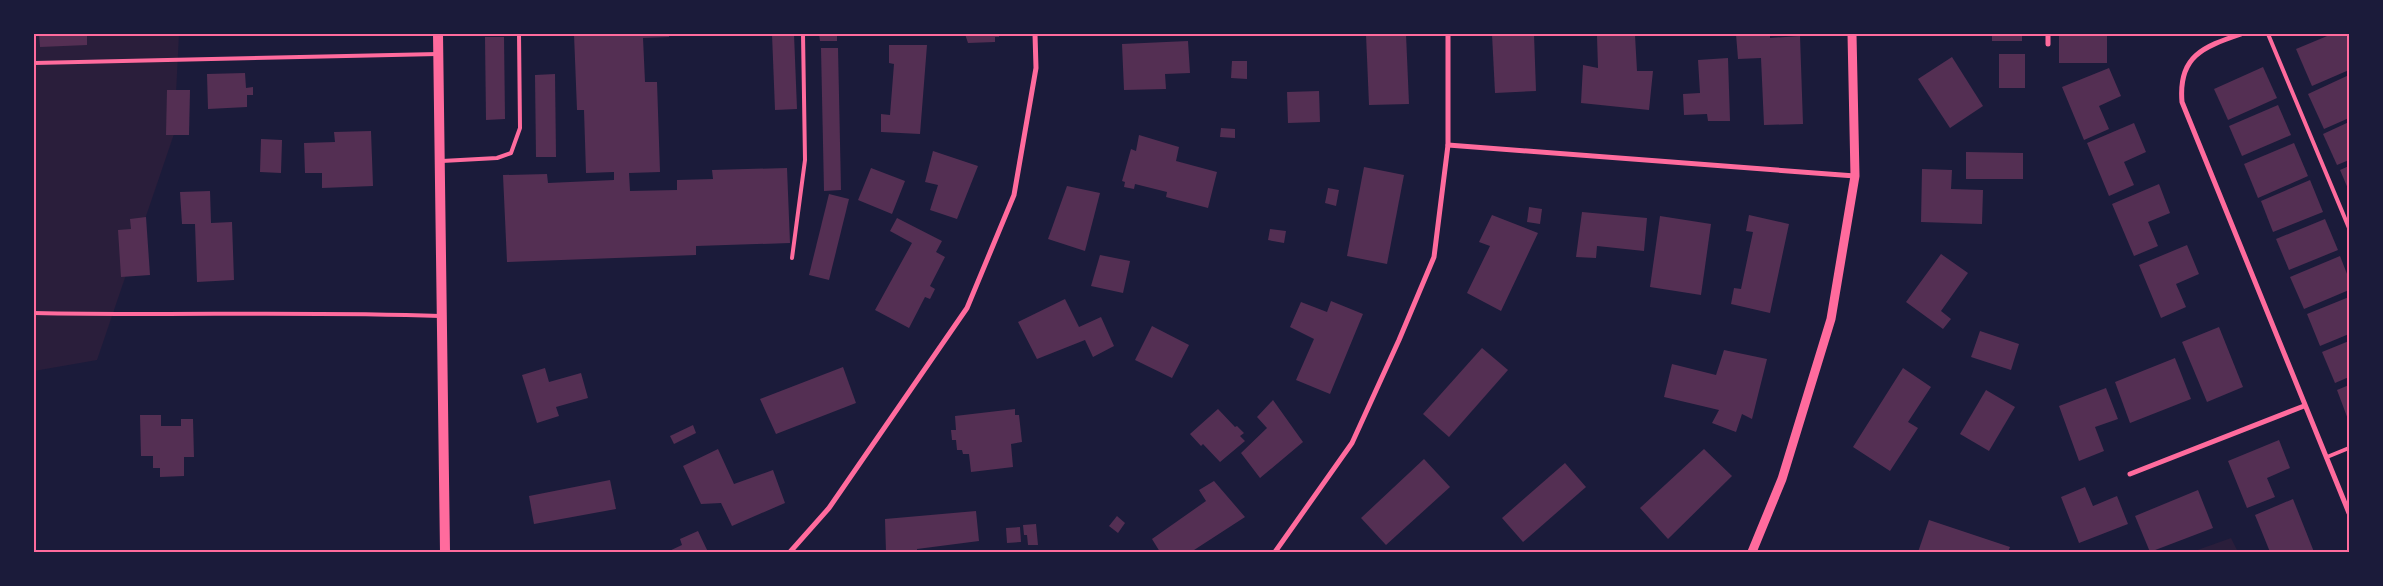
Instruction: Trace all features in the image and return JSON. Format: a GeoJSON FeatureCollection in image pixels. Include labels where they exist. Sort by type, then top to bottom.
{"type":"FeatureCollection","features":[{"type":"Feature","properties":{"kind":"main road"},"geometry":{"type":"LineString","coordinates":[[438,34],[445,552]]}},
{"type":"Feature","properties":{"kind":"street"},"geometry":{"type":"LineString","coordinates":[[790,552],[828,508],[967,308],[1014,195],[1036,68],[1035,34]]}},
{"type":"Feature","properties":{"kind":"street"},"geometry":{"type":"LineString","coordinates":[[1275,552],[1352,443],[1434,258],[1448,145],[1448,34]]}},
{"type":"Feature","properties":{"kind":"street"},"geometry":{"type":"LineString","coordinates":[[1752,552],[1782,479],[1831,319],[1855,176],[1852,34]]}},
{"type":"Feature","properties":{"kind":"street"},"geometry":{"type":"LineString","coordinates":[[2048,34],[2048,44]]}},
{"type":"Feature","properties":{"kind":"street"},"geometry":{"type":"LineString","coordinates":[[2241,34],[2209,45],[2194,55],[2185,70],[2181,88],[2186,116],[2349,513]]}},
{"type":"Feature","properties":{"kind":"street"},"geometry":{"type":"LineString","coordinates":[[1448,145],[1855,176]]}},
{"type":"Feature","properties":{"kind":"street"},"geometry":{"type":"LineString","coordinates":[[2130,474],[2304,406]]}},
{"type":"Feature","properties":{"kind":"lane"},"geometry":{"type":"LineString","coordinates":[[440,162],[497,158],[511,153],[520,128],[519,34]]}},
{"type":"Feature","properties":{"kind":"lane"},"geometry":{"type":"LineString","coordinates":[[792,258],[805,160],[803,34]]}},
{"type":"Feature","properties":{"kind":"lane"},"geometry":{"type":"LineString","coordinates":[[2268,34],[2349,228]]}},
{"type":"Feature","properties":{"kind":"lane"},"geometry":{"type":"LineString","coordinates":[[34,63],[438,54]]}},
{"type":"Feature","properties":{"kind":"lane"},"geometry":{"type":"LineString","coordinates":[[34,313],[150,315],[374,313],[442,316]]}},
{"type":"Feature","properties":{"kind":"lane"},"geometry":{"type":"LineString","coordinates":[[2327,457],[2349,448]]}},
{"type":"Feature","properties":{"kind":"shaded area"},"geometry":{"type":"Polygon","coordinates":[[[34,34],[179,34],[174,134],[97,360],[34,371],[34,34]]]}},
{"type":"Feature","properties":{"kind":"shaded area"},"geometry":{"type":"Polygon","coordinates":[[[2231,538],[2238,552],[2192,552],[2231,538]]]}},
{"type":"Feature","properties":{"kind":"building"},"geometry":{"type":"Polygon","coordinates":[[[39,34],[87,34],[87,45],[40,47],[39,34]]]}},
{"type":"Feature","properties":{"kind":"building"},"geometry":{"type":"Polygon","coordinates":[[[574,34],[669,34],[669,37],[643,38],[645,82],[657,82],[660,172],[629,173],[630,191],[677,190],[677,180],[713,179],[712,170],[787,168],[790,243],[696,246],[696,255],[507,262],[503,175],[547,174],[548,183],[614,180],[614,172],[586,173],[584,110],[577,110],[574,34]]]}},
{"type":"Feature","properties":{"kind":"building"},"geometry":{"type":"Polygon","coordinates":[[[772,34],[794,34],[797,109],[775,110],[772,34]]]}},
{"type":"Feature","properties":{"kind":"building"},"geometry":{"type":"Polygon","coordinates":[[[819,34],[837,34],[837,41],[820,41],[819,34]]]}},
{"type":"Feature","properties":{"kind":"building"},"geometry":{"type":"Polygon","coordinates":[[[965,34],[999,34],[999,37],[995,37],[995,42],[968,43],[965,34]]]}},
{"type":"Feature","properties":{"kind":"building"},"geometry":{"type":"Polygon","coordinates":[[[1366,34],[1406,34],[1409,104],[1369,105],[1366,34]]]}},
{"type":"Feature","properties":{"kind":"building"},"geometry":{"type":"Polygon","coordinates":[[[1492,34],[1534,34],[1536,91],[1495,93],[1492,34]]]}},
{"type":"Feature","properties":{"kind":"building"},"geometry":{"type":"Polygon","coordinates":[[[1736,34],[1770,34],[1770,38],[1800,36],[1803,124],[1764,125],[1761,58],[1738,59],[1736,34]]]}},
{"type":"Feature","properties":{"kind":"building"},"geometry":{"type":"Polygon","coordinates":[[[1992,34],[2022,34],[2022,41],[1992,41],[1992,34]]]}},
{"type":"Feature","properties":{"kind":"building"},"geometry":{"type":"Polygon","coordinates":[[[2059,34],[2107,34],[2107,63],[2059,63],[2059,34]]]}},
{"type":"Feature","properties":{"kind":"building"},"geometry":{"type":"Polygon","coordinates":[[[2332,34],[2346,34],[2349,42],[2349,70],[2312,86],[2296,49],[2332,34]]]}},
{"type":"Feature","properties":{"kind":"building"},"geometry":{"type":"Polygon","coordinates":[[[1635,35],[1637,71],[1653,71],[1649,110],[1581,103],[1583,65],[1598,68],[1597,36],[1635,35]]]}},
{"type":"Feature","properties":{"kind":"building"},"geometry":{"type":"Polygon","coordinates":[[[485,37],[504,37],[505,119],[486,120],[485,37]]]}},
{"type":"Feature","properties":{"kind":"building"},"geometry":{"type":"Polygon","coordinates":[[[1188,41],[1190,73],[1165,74],[1166,89],[1124,90],[1122,44],[1188,41]]]}},
{"type":"Feature","properties":{"kind":"building"},"geometry":{"type":"Polygon","coordinates":[[[889,45],[927,45],[920,134],[881,132],[881,114],[890,115],[894,64],[889,63],[889,45]]]}},
{"type":"Feature","properties":{"kind":"building"},"geometry":{"type":"Polygon","coordinates":[[[821,48],[838,48],[841,190],[824,191],[821,48]]]}},
{"type":"Feature","properties":{"kind":"building"},"geometry":{"type":"Polygon","coordinates":[[[1999,54],[2025,54],[2025,88],[1999,88],[1999,54]]]}},
{"type":"Feature","properties":{"kind":"building"},"geometry":{"type":"Polygon","coordinates":[[[1952,57],[1983,106],[1950,128],[1918,79],[1952,57]]]}},
{"type":"Feature","properties":{"kind":"building"},"geometry":{"type":"Polygon","coordinates":[[[1728,58],[1730,121],[1708,121],[1707,114],[1684,115],[1683,94],[1700,93],[1698,60],[1728,58]]]}},
{"type":"Feature","properties":{"kind":"building"},"geometry":{"type":"Polygon","coordinates":[[[1232,61],[1247,61],[1247,79],[1231,78],[1232,61]]]}},
{"type":"Feature","properties":{"kind":"building"},"geometry":{"type":"Polygon","coordinates":[[[2263,67],[2277,98],[2228,120],[2214,89],[2263,67]]]}},
{"type":"Feature","properties":{"kind":"building"},"geometry":{"type":"Polygon","coordinates":[[[2109,68],[2121,96],[2099,106],[2109,129],[2084,140],[2062,87],[2109,68]]]}},
{"type":"Feature","properties":{"kind":"building"},"geometry":{"type":"Polygon","coordinates":[[[245,73],[246,88],[253,87],[253,95],[247,95],[247,107],[208,109],[207,74],[245,73]]]}},
{"type":"Feature","properties":{"kind":"building"},"geometry":{"type":"Polygon","coordinates":[[[555,74],[556,157],[536,157],[535,75],[555,74]]]}},
{"type":"Feature","properties":{"kind":"building"},"geometry":{"type":"Polygon","coordinates":[[[2349,75],[2349,118],[2324,129],[2308,94],[2349,75]]]}},
{"type":"Feature","properties":{"kind":"building"},"geometry":{"type":"Polygon","coordinates":[[[167,90],[190,90],[189,135],[166,135],[167,90]]]}},
{"type":"Feature","properties":{"kind":"building"},"geometry":{"type":"Polygon","coordinates":[[[1319,91],[1320,122],[1288,123],[1287,92],[1319,91]]]}},
{"type":"Feature","properties":{"kind":"building"},"geometry":{"type":"Polygon","coordinates":[[[2278,105],[2291,135],[2242,156],[2229,126],[2278,105]]]}},
{"type":"Feature","properties":{"kind":"building"},"geometry":{"type":"Polygon","coordinates":[[[2349,122],[2349,160],[2337,165],[2323,134],[2349,122]]]}},
{"type":"Feature","properties":{"kind":"building"},"geometry":{"type":"Polygon","coordinates":[[[2134,123],[2146,152],[2124,162],[2134,185],[2109,196],[2087,143],[2134,123]]]}},
{"type":"Feature","properties":{"kind":"building"},"geometry":{"type":"Polygon","coordinates":[[[1221,128],[1235,129],[1235,138],[1220,137],[1221,128]]]}},
{"type":"Feature","properties":{"kind":"building"},"geometry":{"type":"Polygon","coordinates":[[[371,131],[373,186],[322,188],[322,173],[305,173],[304,143],[335,142],[334,132],[371,131]]]}},
{"type":"Feature","properties":{"kind":"building"},"geometry":{"type":"Polygon","coordinates":[[[1139,135],[1179,147],[1176,161],[1217,172],[1208,208],[1166,197],[1167,192],[1135,184],[1134,189],[1124,187],[1125,182],[1122,181],[1131,149],[1136,151],[1139,135]]]}},
{"type":"Feature","properties":{"kind":"building"},"geometry":{"type":"Polygon","coordinates":[[[261,139],[282,140],[281,173],[260,172],[261,139]]]}},
{"type":"Feature","properties":{"kind":"building"},"geometry":{"type":"Polygon","coordinates":[[[2294,143],[2308,176],[2258,198],[2244,164],[2294,143]]]}},
{"type":"Feature","properties":{"kind":"building"},"geometry":{"type":"Polygon","coordinates":[[[933,151],[978,166],[957,219],[930,210],[938,185],[925,182],[933,151]]]}},
{"type":"Feature","properties":{"kind":"building"},"geometry":{"type":"Polygon","coordinates":[[[1966,152],[2023,153],[2023,179],[1966,179],[1966,152]]]}},
{"type":"Feature","properties":{"kind":"building"},"geometry":{"type":"Polygon","coordinates":[[[2349,166],[2349,191],[2340,170],[2349,166]]]}},
{"type":"Feature","properties":{"kind":"building"},"geometry":{"type":"Polygon","coordinates":[[[1364,167],[1404,175],[1387,264],[1347,256],[1364,167]]]}},
{"type":"Feature","properties":{"kind":"building"},"geometry":{"type":"Polygon","coordinates":[[[871,168],[905,181],[892,214],[858,200],[871,168]]]}},
{"type":"Feature","properties":{"kind":"building"},"geometry":{"type":"Polygon","coordinates":[[[1922,169],[1952,170],[1951,189],[1983,190],[1982,224],[1921,222],[1922,169]]]}},
{"type":"Feature","properties":{"kind":"building"},"geometry":{"type":"Polygon","coordinates":[[[2310,180],[2323,212],[2273,232],[2261,201],[2310,180]]]}},
{"type":"Feature","properties":{"kind":"building"},"geometry":{"type":"Polygon","coordinates":[[[2159,184],[2170,213],[2148,222],[2158,246],[2134,256],[2112,204],[2159,184]]]}},
{"type":"Feature","properties":{"kind":"building"},"geometry":{"type":"Polygon","coordinates":[[[1067,186],[1100,193],[1085,251],[1048,239],[1067,186]]]}},
{"type":"Feature","properties":{"kind":"building"},"geometry":{"type":"Polygon","coordinates":[[[1328,188],[1339,190],[1336,206],[1325,203],[1328,188]]]}},
{"type":"Feature","properties":{"kind":"building"},"geometry":{"type":"Polygon","coordinates":[[[210,191],[211,223],[232,222],[234,280],[197,282],[195,224],[182,224],[180,192],[210,191]]]}},
{"type":"Feature","properties":{"kind":"building"},"geometry":{"type":"Polygon","coordinates":[[[829,194],[849,199],[829,280],[809,275],[829,194]]]}},
{"type":"Feature","properties":{"kind":"building"},"geometry":{"type":"Polygon","coordinates":[[[1529,207],[1542,209],[1540,224],[1527,222],[1529,207]]]}},
{"type":"Feature","properties":{"kind":"building"},"geometry":{"type":"Polygon","coordinates":[[[1582,212],[1647,218],[1644,251],[1597,246],[1596,258],[1576,257],[1582,212]]]}},
{"type":"Feature","properties":{"kind":"building"},"geometry":{"type":"Polygon","coordinates":[[[1492,215],[1538,233],[1501,311],[1467,293],[1490,246],[1479,242],[1492,215]]]}},
{"type":"Feature","properties":{"kind":"building"},"geometry":{"type":"Polygon","coordinates":[[[1749,215],[1789,224],[1770,313],[1731,304],[1734,288],[1741,289],[1753,232],[1746,231],[1749,215]]]}},
{"type":"Feature","properties":{"kind":"building"},"geometry":{"type":"Polygon","coordinates":[[[1660,216],[1711,224],[1701,295],[1650,287],[1660,216]]]}},
{"type":"Feature","properties":{"kind":"building"},"geometry":{"type":"Polygon","coordinates":[[[146,217],[150,275],[121,277],[118,230],[131,229],[130,219],[146,217]]]}},
{"type":"Feature","properties":{"kind":"building"},"geometry":{"type":"Polygon","coordinates":[[[897,218],[942,241],[936,252],[945,257],[930,286],[935,289],[930,299],[925,297],[909,328],[875,310],[912,243],[890,231],[897,218]]]}},
{"type":"Feature","properties":{"kind":"building"},"geometry":{"type":"Polygon","coordinates":[[[2325,219],[2338,250],[2289,270],[2276,239],[2325,219]]]}},
{"type":"Feature","properties":{"kind":"building"},"geometry":{"type":"Polygon","coordinates":[[[1270,229],[1286,231],[1284,243],[1268,240],[1270,229]]]}},
{"type":"Feature","properties":{"kind":"building"},"geometry":{"type":"Polygon","coordinates":[[[2187,245],[2199,274],[2176,284],[2186,307],[2161,318],[2139,265],[2187,245]]]}},
{"type":"Feature","properties":{"kind":"building"},"geometry":{"type":"Polygon","coordinates":[[[1941,254],[1968,273],[1941,311],[1951,319],[1943,329],[1906,302],[1941,254]]]}},
{"type":"Feature","properties":{"kind":"building"},"geometry":{"type":"Polygon","coordinates":[[[1100,255],[1130,261],[1123,293],[1091,286],[1100,255]]]}},
{"type":"Feature","properties":{"kind":"building"},"geometry":{"type":"Polygon","coordinates":[[[2340,256],[2349,279],[2349,290],[2304,309],[2290,277],[2340,256]]]}},
{"type":"Feature","properties":{"kind":"building"},"geometry":{"type":"Polygon","coordinates":[[[2349,297],[2349,334],[2320,346],[2307,314],[2349,297]]]}},
{"type":"Feature","properties":{"kind":"building"},"geometry":{"type":"Polygon","coordinates":[[[1065,299],[1079,327],[1101,317],[1114,346],[1093,357],[1085,340],[1037,359],[1018,322],[1065,299]]]}},
{"type":"Feature","properties":{"kind":"building"},"geometry":{"type":"Polygon","coordinates":[[[1331,301],[1363,314],[1330,394],[1296,380],[1314,339],[1290,327],[1301,302],[1327,312],[1331,301]]]}},
{"type":"Feature","properties":{"kind":"building"},"geometry":{"type":"Polygon","coordinates":[[[1152,326],[1189,345],[1172,378],[1135,360],[1152,326]]]}},
{"type":"Feature","properties":{"kind":"building"},"geometry":{"type":"Polygon","coordinates":[[[2219,327],[2243,387],[2207,402],[2182,342],[2219,327]]]}},
{"type":"Feature","properties":{"kind":"building"},"geometry":{"type":"Polygon","coordinates":[[[1980,331],[2019,344],[2011,370],[1971,357],[1980,331]]]}},
{"type":"Feature","properties":{"kind":"building"},"geometry":{"type":"Polygon","coordinates":[[[2349,341],[2349,377],[2335,383],[2322,352],[2349,341]]]}},
{"type":"Feature","properties":{"kind":"building"},"geometry":{"type":"Polygon","coordinates":[[[1482,348],[1508,370],[1449,437],[1423,414],[1482,348]]]}},
{"type":"Feature","properties":{"kind":"building"},"geometry":{"type":"Polygon","coordinates":[[[1724,350],[1767,359],[1752,419],[1742,414],[1736,432],[1712,423],[1719,410],[1664,397],[1672,364],[1716,375],[1724,350]]]}},
{"type":"Feature","properties":{"kind":"building"},"geometry":{"type":"Polygon","coordinates":[[[2175,358],[2191,399],[2130,423],[2115,382],[2175,358]]]}},
{"type":"Feature","properties":{"kind":"building"},"geometry":{"type":"Polygon","coordinates":[[[843,367],[856,403],[776,434],[760,399],[843,367]]]}},
{"type":"Feature","properties":{"kind":"building"},"geometry":{"type":"Polygon","coordinates":[[[545,368],[549,382],[581,373],[588,398],[556,407],[559,416],[537,423],[522,375],[545,368]]]}},
{"type":"Feature","properties":{"kind":"building"},"geometry":{"type":"Polygon","coordinates":[[[1903,368],[1931,387],[1908,422],[1918,428],[1890,471],[1853,447],[1903,368]]]}},
{"type":"Feature","properties":{"kind":"building"},"geometry":{"type":"Polygon","coordinates":[[[2349,385],[2349,422],[2337,390],[2349,385]]]}},
{"type":"Feature","properties":{"kind":"building"},"geometry":{"type":"Polygon","coordinates":[[[2106,388],[2118,419],[2095,427],[2104,451],[2079,461],[2059,406],[2106,388]]]}},
{"type":"Feature","properties":{"kind":"building"},"geometry":{"type":"Polygon","coordinates":[[[1986,390],[2015,407],[1989,451],[1960,434],[1986,390]]]}},
{"type":"Feature","properties":{"kind":"building"},"geometry":{"type":"Polygon","coordinates":[[[1273,400],[1303,442],[1260,478],[1241,453],[1267,428],[1257,417],[1273,400]]]}},
{"type":"Feature","properties":{"kind":"building"},"geometry":{"type":"Polygon","coordinates":[[[1015,409],[1015,415],[1019,415],[1022,442],[1011,444],[1013,467],[971,472],[969,454],[963,454],[962,450],[957,450],[956,440],[952,440],[951,430],[956,430],[955,416],[1015,409]]]}},
{"type":"Feature","properties":{"kind":"building"},"geometry":{"type":"Polygon","coordinates":[[[1218,409],[1235,427],[1237,426],[1244,433],[1240,436],[1245,441],[1220,462],[1203,444],[1201,446],[1190,434],[1218,409]]]}},
{"type":"Feature","properties":{"kind":"building"},"geometry":{"type":"Polygon","coordinates":[[[140,415],[161,415],[161,426],[181,426],[181,419],[193,419],[194,457],[184,457],[184,476],[160,477],[160,468],[153,468],[153,456],[141,456],[140,415]]]}},
{"type":"Feature","properties":{"kind":"building"},"geometry":{"type":"Polygon","coordinates":[[[693,425],[696,433],[674,444],[670,436],[693,425]]]}},
{"type":"Feature","properties":{"kind":"building"},"geometry":{"type":"Polygon","coordinates":[[[2279,440],[2290,468],[2267,478],[2275,497],[2247,508],[2228,461],[2279,440]]]}},
{"type":"Feature","properties":{"kind":"building"},"geometry":{"type":"Polygon","coordinates":[[[718,449],[734,484],[773,470],[785,503],[732,526],[721,503],[701,504],[683,466],[718,449]]]}},
{"type":"Feature","properties":{"kind":"building"},"geometry":{"type":"Polygon","coordinates":[[[1704,449],[1732,476],[1668,539],[1640,508],[1704,449]]]}},
{"type":"Feature","properties":{"kind":"building"},"geometry":{"type":"Polygon","coordinates":[[[1424,459],[1450,487],[1386,545],[1361,518],[1424,459]]]}},
{"type":"Feature","properties":{"kind":"building"},"geometry":{"type":"Polygon","coordinates":[[[1565,463],[1586,487],[1523,542],[1502,518],[1565,463]]]}},
{"type":"Feature","properties":{"kind":"building"},"geometry":{"type":"Polygon","coordinates":[[[610,480],[616,509],[534,524],[529,496],[610,480]]]}},
{"type":"Feature","properties":{"kind":"building"},"geometry":{"type":"Polygon","coordinates":[[[1214,481],[1245,517],[1191,552],[1160,552],[1152,539],[1206,501],[1199,490],[1214,481]]]}},
{"type":"Feature","properties":{"kind":"building"},"geometry":{"type":"Polygon","coordinates":[[[2085,487],[2093,506],[2117,496],[2128,524],[2079,543],[2061,497],[2085,487]]]}},
{"type":"Feature","properties":{"kind":"building"},"geometry":{"type":"Polygon","coordinates":[[[2198,490],[2213,528],[2150,552],[2135,516],[2198,490]]]}},
{"type":"Feature","properties":{"kind":"building"},"geometry":{"type":"Polygon","coordinates":[[[2293,499],[2314,552],[2270,552],[2255,515],[2293,499]]]}},
{"type":"Feature","properties":{"kind":"building"},"geometry":{"type":"Polygon","coordinates":[[[976,511],[979,541],[917,549],[917,552],[886,552],[885,519],[976,511]]]}},
{"type":"Feature","properties":{"kind":"building"},"geometry":{"type":"Polygon","coordinates":[[[1117,516],[1125,523],[1118,533],[1109,526],[1117,516]]]}},
{"type":"Feature","properties":{"kind":"building"},"geometry":{"type":"Polygon","coordinates":[[[1929,520],[2010,547],[2008,552],[1918,552],[1929,520]]]}},
{"type":"Feature","properties":{"kind":"building"},"geometry":{"type":"Polygon","coordinates":[[[1036,524],[1038,545],[1028,545],[1023,525],[1036,524]]]}},
{"type":"Feature","properties":{"kind":"building"},"geometry":{"type":"Polygon","coordinates":[[[1020,527],[1021,542],[1007,543],[1006,528],[1020,527]]]}},
{"type":"Feature","properties":{"kind":"building"},"geometry":{"type":"Polygon","coordinates":[[[698,531],[708,552],[667,552],[682,545],[680,539],[698,531]]]}}]}
